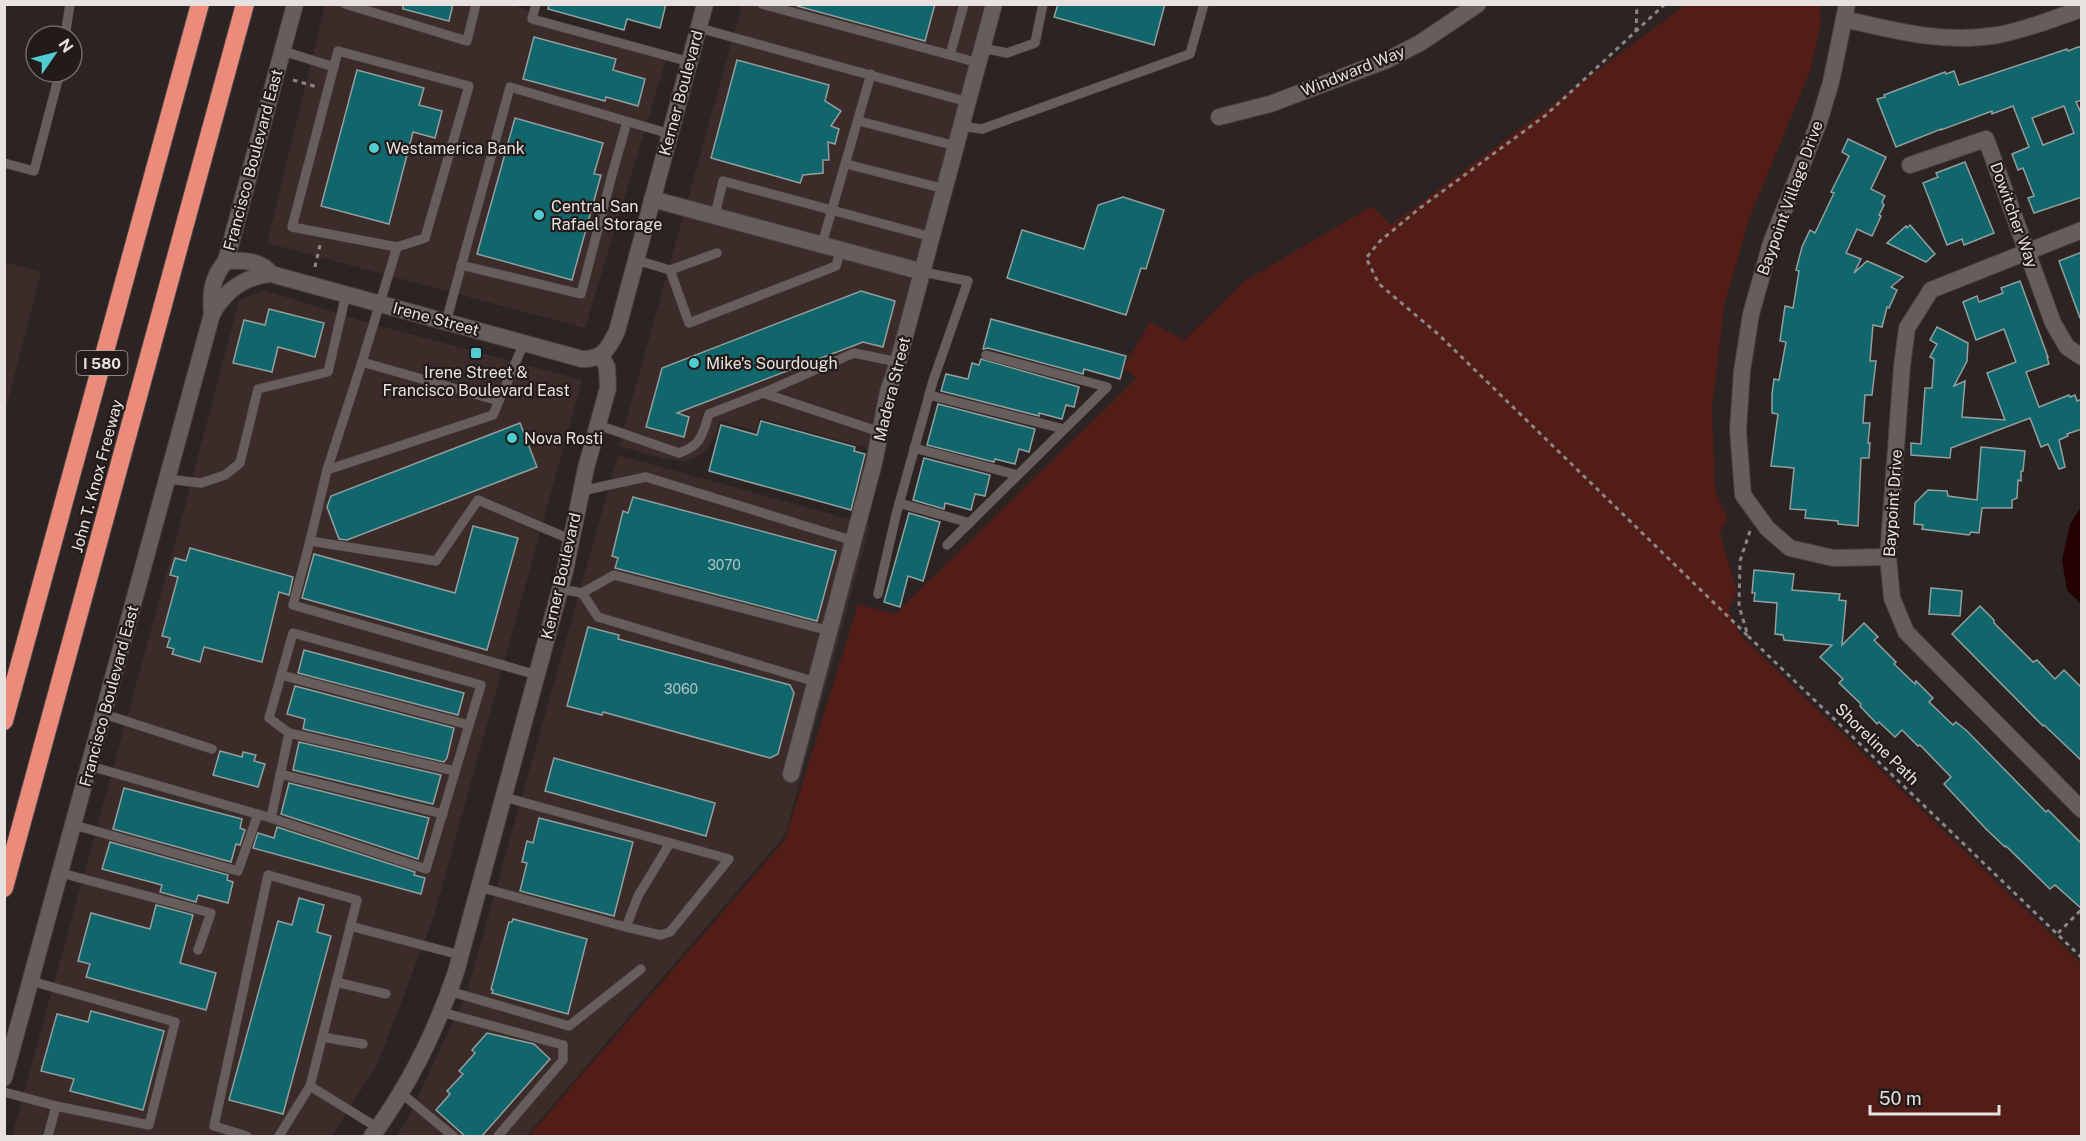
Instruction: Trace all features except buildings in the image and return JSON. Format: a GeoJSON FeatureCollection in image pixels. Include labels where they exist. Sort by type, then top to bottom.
{"type":"FeatureCollection","features":[{"type":"Feature","properties":{"kind":"highway","name":"John T. Knox Freeway"},"geometry":{"type":"LineString","coordinates":[[4,721],[200,4]]}},
{"type":"Feature","properties":{"kind":"highway","name":"John T. Knox Freeway"},"geometry":{"type":"LineString","coordinates":[[4,888],[245,4]]}},
{"type":"Feature","properties":{"kind":"street","name":"Francisco Boulevard East"},"geometry":{"type":"LineString","coordinates":[[4,1078],[212,314],[212,284],[226,261],[295,4]]}},
{"type":"Feature","properties":{"kind":"street","name":"Kerner Boulevard"},"geometry":{"type":"LineString","coordinates":[[375,1132],[421,1057],[441,1012],[460,955],[560,589],[581,490],[608,388],[607,367],[601,355],[608,349],[617,332],[705,4]]}},
{"type":"Feature","properties":{"kind":"street","name":"Madera Street"},"geometry":{"type":"LineString","coordinates":[[791,774],[874,464],[888,392],[923,272],[994,4]]}},
{"type":"Feature","properties":{"kind":"street","name":"Windward Way"},"geometry":{"type":"LineString","coordinates":[[1219,117],[1270,104],[1387,60],[1420,43],[1478,4]]}},
{"type":"Feature","properties":{"kind":"street"},"geometry":{"type":"LineString","coordinates":[[1845,12],[1906,34],[1952,38],[1998,35],[2082,9]]}},
{"type":"Feature","properties":{"kind":"street","name":"Baypoint Village Drive"},"geometry":{"type":"LineString","coordinates":[[1845,12],[1824,106],[1814,137],[1771,243],[1756,295],[1742,371],[1738,430],[1743,495],[1767,528],[1790,548],[1833,558],[1888,557]]}},
{"type":"Feature","properties":{"kind":"street","name":"Dowitcher Way"},"geometry":{"type":"LineString","coordinates":[[1910,165],[1986,139],[2053,323],[2067,347],[2082,357]]}},
{"type":"Feature","properties":{"kind":"street"},"geometry":{"type":"LineString","coordinates":[[652,199],[923,272]]}},
{"type":"Feature","properties":{"kind":"street","name":"Baypoint Drive"},"geometry":{"type":"LineString","coordinates":[[2082,230],[1931,290],[1907,328],[1902,366],[1888,557],[1892,598],[1906,632],[2082,810]]}},
{"type":"Feature","properties":{"kind":"street","name":"Irene Street"},"geometry":{"type":"LineString","coordinates":[[226,261],[247,261],[266,268],[272,274],[582,359],[601,355]]}},
{"type":"Feature","properties":{"kind":"street","name":"Francisco Boulevard East"},"geometry":{"type":"LineString","coordinates":[[212,314],[221,299],[238,285],[252,278],[272,274]]}},
{"type":"Feature","properties":{"kind":"lane"},"geometry":{"type":"LineString","coordinates":[[67,24],[70,4]]}},
{"type":"Feature","properties":{"kind":"lane"},"geometry":{"type":"LineString","coordinates":[[345,4],[467,41],[476,4]]}},
{"type":"Feature","properties":{"kind":"lane"},"geometry":{"type":"LineString","coordinates":[[536,4],[532,19],[690,62]]}},
{"type":"Feature","properties":{"kind":"lane"},"geometry":{"type":"LineString","coordinates":[[762,4],[950,55],[980,56],[1007,53],[1035,43],[1043,4]]}},
{"type":"Feature","properties":{"kind":"lane"},"geometry":{"type":"LineString","coordinates":[[950,55],[964,4]]}},
{"type":"Feature","properties":{"kind":"lane"},"geometry":{"type":"LineString","coordinates":[[961,126],[982,129],[1190,54],[1204,4]]}},
{"type":"Feature","properties":{"kind":"lane"},"geometry":{"type":"LineString","coordinates":[[699,28],[968,102]]}},
{"type":"Feature","properties":{"kind":"lane"},"geometry":{"type":"LineString","coordinates":[[283,51],[334,67]]}},
{"type":"Feature","properties":{"kind":"lane"},"geometry":{"type":"LineString","coordinates":[[338,51],[468,86],[425,238],[397,247],[292,227],[334,67],[338,51]]}},
{"type":"Feature","properties":{"kind":"lane"},"geometry":{"type":"LineString","coordinates":[[822,244],[871,74]]}},
{"type":"Feature","properties":{"kind":"lane"},"geometry":{"type":"LineString","coordinates":[[4,163],[34,171],[57,84]]}},
{"type":"Feature","properties":{"kind":"lane"},"geometry":{"type":"LineString","coordinates":[[446,322],[510,87],[670,134]]}},
{"type":"Feature","properties":{"kind":"lane"},"geometry":{"type":"LineString","coordinates":[[859,121],[956,146]]}},
{"type":"Feature","properties":{"kind":"lane"},"geometry":{"type":"LineString","coordinates":[[460,266],[581,294],[627,122]]}},
{"type":"Feature","properties":{"kind":"lane"},"geometry":{"type":"LineString","coordinates":[[846,164],[945,189]]}},
{"type":"Feature","properties":{"kind":"lane"},"geometry":{"type":"LineString","coordinates":[[714,215],[723,181],[932,237]]}},
{"type":"Feature","properties":{"kind":"lane"},"geometry":{"type":"LineString","coordinates":[[397,247],[381,304],[327,470],[293,605],[537,675]]}},
{"type":"Feature","properties":{"kind":"lane"},"geometry":{"type":"LineString","coordinates":[[670,270],[689,323],[836,266],[841,249]]}},
{"type":"Feature","properties":{"kind":"lane"},"geometry":{"type":"LineString","coordinates":[[636,260],[670,270],[717,253]]}},
{"type":"Feature","properties":{"kind":"lane"},"geometry":{"type":"LineString","coordinates":[[878,594],[899,503],[929,395],[968,281],[923,272]]}},
{"type":"Feature","properties":{"kind":"lane"},"geometry":{"type":"LineString","coordinates":[[167,479],[201,483],[225,476],[240,463],[258,389],[328,372],[346,294]]}},
{"type":"Feature","properties":{"kind":"lane"},"geometry":{"type":"LineString","coordinates":[[327,470],[493,415],[524,343]]}},
{"type":"Feature","properties":{"kind":"lane"},"geometry":{"type":"LineString","coordinates":[[598,425],[680,453],[692,448],[700,440],[709,414],[764,393],[854,353],[898,362]]}},
{"type":"Feature","properties":{"kind":"lane"},"geometry":{"type":"LineString","coordinates":[[947,545],[1107,387],[986,355]]}},
{"type":"Feature","properties":{"kind":"lane"},"geometry":{"type":"LineString","coordinates":[[362,362],[499,401]]}},
{"type":"Feature","properties":{"kind":"lane"},"geometry":{"type":"LineString","coordinates":[[764,393],[880,432]]}},
{"type":"Feature","properties":{"kind":"lane"},"geometry":{"type":"LineString","coordinates":[[929,395],[1064,429]]}},
{"type":"Feature","properties":{"kind":"lane"},"geometry":{"type":"LineString","coordinates":[[914,448],[1017,475]]}},
{"type":"Feature","properties":{"kind":"lane"},"geometry":{"type":"LineString","coordinates":[[581,490],[646,477],[854,541]]}},
{"type":"Feature","properties":{"kind":"lane"},"geometry":{"type":"LineString","coordinates":[[310,541],[436,561],[478,500],[572,540]]}},
{"type":"Feature","properties":{"kind":"lane"},"geometry":{"type":"LineString","coordinates":[[899,503],[970,523]]}},
{"type":"Feature","properties":{"kind":"lane"},"geometry":{"type":"LineString","coordinates":[[560,589],[582,593],[614,575],[830,631]]}},
{"type":"Feature","properties":{"kind":"lane"},"geometry":{"type":"LineString","coordinates":[[582,593],[598,616],[816,682]]}},
{"type":"Feature","properties":{"kind":"lane"},"geometry":{"type":"LineString","coordinates":[[90,766],[258,814],[426,869],[481,685],[293,633],[269,718],[289,733],[455,771]]}},
{"type":"Feature","properties":{"kind":"lane"},"geometry":{"type":"LineString","coordinates":[[281,675],[469,725]]}},
{"type":"Feature","properties":{"kind":"lane"},"geometry":{"type":"LineString","coordinates":[[104,714],[212,749]]}},
{"type":"Feature","properties":{"kind":"lane"},"geometry":{"type":"LineString","coordinates":[[271,818],[289,733]]}},
{"type":"Feature","properties":{"kind":"lane"},"geometry":{"type":"LineString","coordinates":[[280,774],[443,814]]}},
{"type":"Feature","properties":{"kind":"lane"},"geometry":{"type":"LineString","coordinates":[[479,887],[660,935],[670,932],[729,860],[504,797]]}},
{"type":"Feature","properties":{"kind":"lane"},"geometry":{"type":"LineString","coordinates":[[74,825],[238,871],[258,814]]}},
{"type":"Feature","properties":{"kind":"lane"},"geometry":{"type":"LineString","coordinates":[[627,927],[638,896],[670,843]]}},
{"type":"Feature","properties":{"kind":"lane"},"geometry":{"type":"LineString","coordinates":[[61,873],[211,913],[198,950]]}},
{"type":"Feature","properties":{"kind":"lane"},"geometry":{"type":"LineString","coordinates":[[247,1137],[214,1126],[268,875],[357,900],[310,1086],[279,1137]]}},
{"type":"Feature","properties":{"kind":"lane"},"geometry":{"type":"LineString","coordinates":[[350,926],[460,955]]}},
{"type":"Feature","properties":{"kind":"lane"},"geometry":{"type":"LineString","coordinates":[[449,991],[569,1026],[641,969]]}},
{"type":"Feature","properties":{"kind":"lane"},"geometry":{"type":"LineString","coordinates":[[31,981],[175,1022],[146,1137]]}},
{"type":"Feature","properties":{"kind":"lane"},"geometry":{"type":"LineString","coordinates":[[336,982],[386,994]]}},
{"type":"Feature","properties":{"kind":"lane"},"geometry":{"type":"LineString","coordinates":[[441,1012],[563,1045],[563,1060],[498,1137]]}},
{"type":"Feature","properties":{"kind":"lane"},"geometry":{"type":"LineString","coordinates":[[322,1037],[363,1044]]}},
{"type":"Feature","properties":{"kind":"lane"},"geometry":{"type":"LineString","coordinates":[[310,1086],[375,1132]]}},
{"type":"Feature","properties":{"kind":"lane"},"geometry":{"type":"LineString","coordinates":[[4,1092],[56,1106],[149,1125]]}},
{"type":"Feature","properties":{"kind":"lane"},"geometry":{"type":"LineString","coordinates":[[401,1093],[453,1137]]}},
{"type":"Feature","properties":{"kind":"lane"},"geometry":{"type":"LineString","coordinates":[[48,1137],[56,1106]]}},
{"type":"Feature","properties":{"kind":"path"},"geometry":{"type":"LineString","coordinates":[[1636,32],[1637,4]]}},
{"type":"Feature","properties":{"kind":"path"},"geometry":{"type":"LineString","coordinates":[[1665,4],[1546,115],[1420,208],[1380,241],[1366,258],[1379,284],[1438,334],[1748,636]]}},
{"type":"Feature","properties":{"kind":"path"},"geometry":{"type":"LineString","coordinates":[[292,80],[328,90]]}},
{"type":"Feature","properties":{"kind":"path"},"geometry":{"type":"LineString","coordinates":[[315,267],[323,233]]}},
{"type":"Feature","properties":{"kind":"path","name":"Shoreline Path"},"geometry":{"type":"LineString","coordinates":[[1755,512],[1740,561],[1739,606],[1748,636],[2082,958]]}},
{"type":"Feature","properties":{"kind":"path"},"geometry":{"type":"LineString","coordinates":[[2058,933],[2082,909]]}},
{"type":"Feature","properties":{"kind":"shaded area"},"geometry":{"type":"Polygon","coordinates":[[[325,5],[512,5],[666,60],[585,328],[267,243],[325,5]]]}},
{"type":"Feature","properties":{"kind":"shaded area"},"geometry":{"type":"Polygon","coordinates":[[[742,5],[984,5],[871,449],[760,418],[756,431],[719,421],[715,436],[707,449],[693,459],[684,461],[665,459],[619,446],[742,5]]]}},
{"type":"Feature","properties":{"kind":"shaded area"},"geometry":{"type":"Polygon","coordinates":[[[1685,5],[1820,5],[1821,22],[1811,69],[1749,219],[1724,307],[1712,409],[1715,491],[1728,518],[1720,533],[1737,593],[1728,610],[1741,636],[2081,963],[2081,1136],[529,1136],[785,840],[858,604],[895,614],[1137,378],[1123,368],[1150,322],[1184,340],[1243,282],[1372,206],[1391,225],[1685,5]]]}},
{"type":"Feature","properties":{"kind":"shaded area"},"geometry":{"type":"Polygon","coordinates":[[[4,262],[41,272],[5,412],[4,262]]]}},
{"type":"Feature","properties":{"kind":"shaded area"},"geometry":{"type":"Polygon","coordinates":[[[264,290],[365,322],[582,380],[434,916],[378,1063],[332,1136],[12,1136],[184,510],[239,300],[264,290]]]}},
{"type":"Feature","properties":{"kind":"shaded area"},"geometry":{"type":"Polygon","coordinates":[[[618,455],[870,525],[785,835],[526,1136],[396,1136],[407,1120],[467,992],[618,455]]]}},
{"type":"Feature","properties":{"kind":"shaded area"},"geometry":{"type":"Polygon","coordinates":[[[2081,507],[2081,604],[2067,590],[2062,560],[2070,524],[2081,507]]]}},
{"type":"Feature","properties":{"kind":"place","name":"Westamerica Bank"},"geometry":{"type":"Point","coordinates":[374,148]}},
{"type":"Feature","properties":{"kind":"place","name":"Central San Rafael Storage"},"geometry":{"type":"Point","coordinates":[539,215]}},
{"type":"Feature","properties":{"kind":"place","name":"Irene Street & Francisco Boulevard East"},"geometry":{"type":"Point","coordinates":[476,353]}},
{"type":"Feature","properties":{"kind":"place","name":"Mike's Sourdough"},"geometry":{"type":"Point","coordinates":[694,363]}},
{"type":"Feature","properties":{"kind":"place","name":"Nova Rosti"},"geometry":{"type":"Point","coordinates":[512,438]}}]}
